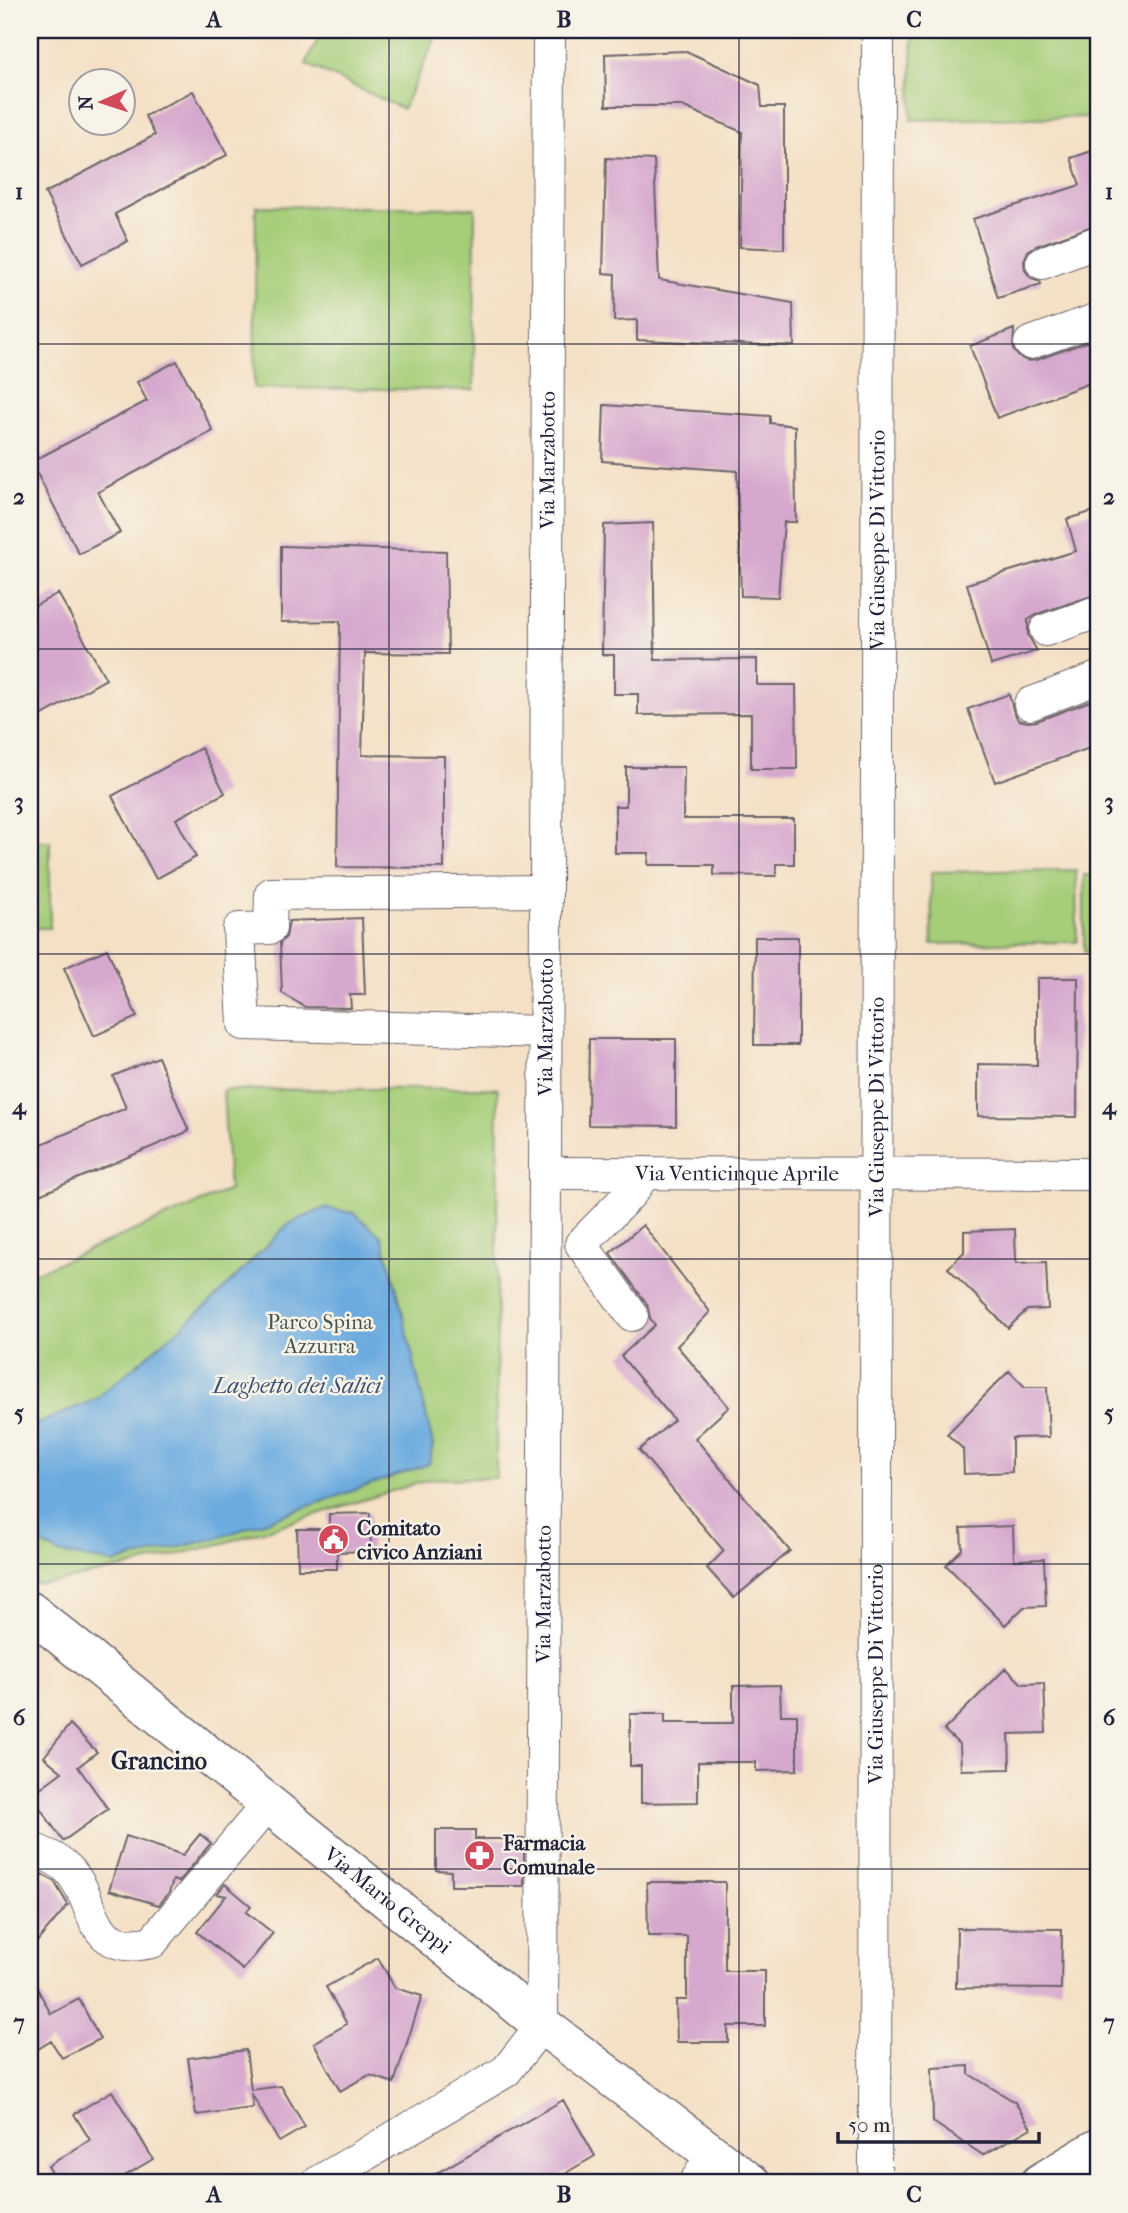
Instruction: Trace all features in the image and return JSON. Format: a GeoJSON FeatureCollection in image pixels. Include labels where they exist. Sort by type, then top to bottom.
{"type":"FeatureCollection","features":[{"type":"Feature","properties":{"kind":"main road","name":"Via Mario Greppi"},"geometry":{"type":"LineString","coordinates":[[30,1611],[542,2025],[704,2169],[751,2183]]}},
{"type":"Feature","properties":{"kind":"main road"},"geometry":{"type":"LineString","coordinates":[[1040,2183],[1098,2148]]}},
{"type":"Feature","properties":{"kind":"street","name":"Via Marzabotto"},"geometry":{"type":"LineString","coordinates":[[542,2025],[550,30]]}},
{"type":"Feature","properties":{"kind":"street","name":"Via Giuseppe Di Vittorio"},"geometry":{"type":"LineString","coordinates":[[876,2183],[878,30]]}},
{"type":"Feature","properties":{"kind":"street"},"geometry":{"type":"LineString","coordinates":[[1042,262],[1098,242]]}},
{"type":"Feature","properties":{"kind":"street"},"geometry":{"type":"LineString","coordinates":[[1030,343],[1098,319]]}},
{"type":"Feature","properties":{"kind":"street"},"geometry":{"type":"LineString","coordinates":[[1046,630],[1098,612]]}},
{"type":"Feature","properties":{"kind":"street"},"geometry":{"type":"LineString","coordinates":[[1030,704],[1098,678]]}},
{"type":"Feature","properties":{"kind":"street"},"geometry":{"type":"LineString","coordinates":[[546,891],[271,894],[270,928],[239,929],[244,1024],[546,1032]]}},
{"type":"Feature","properties":{"kind":"street","name":"Via Venticinque Aprile"},"geometry":{"type":"LineString","coordinates":[[545,1173],[1098,1174]]}},
{"type":"Feature","properties":{"kind":"street"},"geometry":{"type":"LineString","coordinates":[[632,1315],[581,1244],[631,1194],[645,1173]]}},
{"type":"Feature","properties":{"kind":"street"},"geometry":{"type":"LineString","coordinates":[[30,1848],[66,1868],[77,1881],[94,1922],[111,1940],[134,1947],[152,1942],[268,1804]]}},
{"type":"Feature","properties":{"kind":"street"},"geometry":{"type":"LineString","coordinates":[[317,2183],[506,2071],[542,2025]]}},
{"type":"Feature","properties":{"kind":"green space"},"geometry":{"type":"Polygon","coordinates":[[[322,30],[439,30],[403,109],[306,64],[322,30]]]}},
{"type":"Feature","properties":{"kind":"green space"},"geometry":{"type":"Polygon","coordinates":[[[913,30],[1098,30],[1098,117],[911,120],[913,30]]]}},
{"type":"Feature","properties":{"kind":"green space"},"geometry":{"type":"Polygon","coordinates":[[[256,206],[475,208],[474,390],[254,388],[256,206]]]}},
{"type":"Feature","properties":{"kind":"green space"},"geometry":{"type":"Polygon","coordinates":[[[30,841],[50,841],[50,928],[30,928],[30,841]]]}},
{"type":"Feature","properties":{"kind":"green space"},"geometry":{"type":"Polygon","coordinates":[[[1076,870],[1077,942],[932,944],[931,872],[1076,870]]]}},
{"type":"Feature","properties":{"kind":"green space"},"geometry":{"type":"Polygon","coordinates":[[[1084,875],[1098,875],[1098,951],[1084,952],[1084,875]]]}},
{"type":"Feature","properties":{"kind":"green space","name":"Parco Spina Azzurra"},"geometry":{"type":"Polygon","coordinates":[[[498,1088],[496,1478],[431,1479],[224,1543],[52,1583],[30,1584],[30,1275],[229,1190],[223,1090],[498,1088]]]}},
{"type":"Feature","properties":{"kind":"water","name":"Laghetto dei Salici"},"geometry":{"type":"Polygon","coordinates":[[[324,1208],[354,1213],[382,1237],[400,1301],[433,1445],[429,1464],[221,1537],[114,1563],[58,1553],[30,1538],[30,1427],[96,1399],[212,1301],[287,1225],[324,1208]]]}},
{"type":"Feature","properties":{"kind":"building"},"geometry":{"type":"Polygon","coordinates":[[[686,51],[760,85],[762,107],[784,107],[784,249],[740,247],[742,132],[682,106],[606,106],[605,54],[686,51]]]}},
{"type":"Feature","properties":{"kind":"building"},"geometry":{"type":"Polygon","coordinates":[[[193,91],[227,155],[115,214],[128,241],[82,264],[45,193],[155,135],[145,116],[193,91]]]}},
{"type":"Feature","properties":{"kind":"building"},"geometry":{"type":"Polygon","coordinates":[[[1098,149],[1098,224],[1028,251],[1024,261],[1025,270],[1041,284],[998,298],[973,219],[1080,185],[1071,158],[1098,149]]]}},
{"type":"Feature","properties":{"kind":"building"},"geometry":{"type":"Polygon","coordinates":[[[606,158],[654,160],[659,280],[793,303],[794,346],[637,340],[637,320],[614,321],[615,274],[603,273],[606,158]]]}},
{"type":"Feature","properties":{"kind":"building"},"geometry":{"type":"Polygon","coordinates":[[[1014,329],[1013,350],[1027,361],[1098,338],[1098,380],[997,418],[970,346],[1014,329]]]}},
{"type":"Feature","properties":{"kind":"building"},"geometry":{"type":"Polygon","coordinates":[[[177,361],[213,431],[98,492],[120,533],[79,554],[31,462],[147,401],[137,382],[177,361]]]}},
{"type":"Feature","properties":{"kind":"building"},"geometry":{"type":"Polygon","coordinates":[[[604,405],[770,416],[770,423],[795,426],[796,522],[784,522],[778,597],[741,596],[737,471],[602,461],[604,405]]]}},
{"type":"Feature","properties":{"kind":"building"},"geometry":{"type":"Polygon","coordinates":[[[1098,510],[1098,594],[1040,613],[1028,620],[1028,635],[1037,651],[991,665],[967,584],[1076,551],[1067,519],[1098,510]]]}},
{"type":"Feature","properties":{"kind":"building"},"geometry":{"type":"Polygon","coordinates":[[[653,523],[655,660],[757,659],[757,685],[796,685],[797,769],[751,769],[751,714],[638,715],[638,694],[614,694],[614,655],[602,655],[604,525],[653,523]]]}},
{"type":"Feature","properties":{"kind":"building"},"geometry":{"type":"Polygon","coordinates":[[[281,546],[446,551],[448,654],[365,653],[362,755],[444,756],[444,868],[337,867],[340,621],[281,622],[281,546]]]}},
{"type":"Feature","properties":{"kind":"building"},"geometry":{"type":"Polygon","coordinates":[[[58,593],[106,679],[30,722],[30,609],[58,593]]]}},
{"type":"Feature","properties":{"kind":"building"},"geometry":{"type":"Polygon","coordinates":[[[1009,694],[1018,720],[1028,722],[1098,698],[1098,745],[995,782],[968,709],[1009,694]]]}},
{"type":"Feature","properties":{"kind":"building"},"geometry":{"type":"Polygon","coordinates":[[[201,748],[225,793],[176,819],[196,857],[156,879],[112,796],[201,748]]]}},
{"type":"Feature","properties":{"kind":"building"},"geometry":{"type":"Polygon","coordinates":[[[626,767],[684,767],[683,819],[794,819],[794,864],[776,864],[776,876],[714,875],[714,865],[648,865],[649,853],[615,853],[615,806],[626,806],[626,767]]]}},
{"type":"Feature","properties":{"kind":"building"},"geometry":{"type":"Polygon","coordinates":[[[362,918],[365,995],[350,995],[351,1008],[305,1007],[282,993],[280,943],[286,937],[289,921],[362,918]]]}},
{"type":"Feature","properties":{"kind":"building"},"geometry":{"type":"Polygon","coordinates":[[[755,937],[798,937],[798,1045],[754,1045],[755,937]]]}},
{"type":"Feature","properties":{"kind":"building"},"geometry":{"type":"Polygon","coordinates":[[[107,949],[137,1017],[94,1036],[64,968],[107,949]]]}},
{"type":"Feature","properties":{"kind":"building"},"geometry":{"type":"Polygon","coordinates":[[[1037,978],[1078,978],[1077,1117],[978,1116],[978,1064],[1037,1065],[1037,978]]]}},
{"type":"Feature","properties":{"kind":"building"},"geometry":{"type":"Polygon","coordinates":[[[589,1039],[676,1039],[676,1126],[588,1125],[589,1039]]]}},
{"type":"Feature","properties":{"kind":"building"},"geometry":{"type":"Polygon","coordinates":[[[158,1057],[189,1131],[30,1199],[30,1149],[126,1108],[113,1076],[158,1057]]]}},
{"type":"Feature","properties":{"kind":"building"},"geometry":{"type":"Polygon","coordinates":[[[643,1225],[710,1312],[677,1346],[729,1407],[695,1438],[790,1551],[734,1598],[707,1568],[724,1551],[639,1450],[674,1420],[621,1356],[655,1325],[650,1318],[647,1304],[610,1253],[643,1225]]]}},
{"type":"Feature","properties":{"kind":"building"},"geometry":{"type":"Polygon","coordinates":[[[1015,1229],[1016,1263],[1046,1262],[1048,1309],[1027,1310],[1008,1328],[948,1268],[964,1252],[964,1231],[1015,1229]]]}},
{"type":"Feature","properties":{"kind":"building"},"geometry":{"type":"Polygon","coordinates":[[[1009,1371],[1025,1387],[1047,1387],[1049,1437],[1012,1438],[1012,1472],[964,1474],[963,1449],[947,1434],[1009,1371]]]}},
{"type":"Feature","properties":{"kind":"building","name":"Comitato civico Anziani"},"geometry":{"type":"Polygon","coordinates":[[[370,1513],[371,1551],[337,1552],[337,1569],[298,1569],[297,1529],[329,1529],[329,1514],[370,1513]]]}},
{"type":"Feature","properties":{"kind":"building"},"geometry":{"type":"Polygon","coordinates":[[[1013,1526],[1014,1560],[1044,1559],[1046,1606],[1024,1607],[1005,1625],[946,1565],[962,1549],[961,1528],[1013,1526]]]}},
{"type":"Feature","properties":{"kind":"building"},"geometry":{"type":"Polygon","coordinates":[[[1006,1668],[1022,1684],[1044,1683],[1046,1733],[1009,1734],[1010,1769],[961,1770],[960,1745],[944,1730],[1006,1668]]]}},
{"type":"Feature","properties":{"kind":"building"},"geometry":{"type":"Polygon","coordinates":[[[780,1685],[781,1715],[797,1715],[797,1770],[756,1771],[756,1762],[698,1762],[698,1802],[641,1803],[641,1766],[630,1766],[630,1714],[665,1714],[665,1723],[733,1723],[733,1686],[780,1685]]]}},
{"type":"Feature","properties":{"kind":"building"},"geometry":{"type":"Polygon","coordinates":[[[70,1724],[97,1752],[78,1767],[108,1809],[63,1841],[31,1795],[62,1772],[44,1757],[70,1724]]]}},
{"type":"Feature","properties":{"kind":"building","name":"Farmacia Comunale"},"geometry":{"type":"Polygon","coordinates":[[[436,1830],[475,1830],[475,1839],[524,1839],[524,1886],[451,1886],[451,1871],[436,1870],[436,1830]]]}},
{"type":"Feature","properties":{"kind":"building"},"geometry":{"type":"Polygon","coordinates":[[[200,1834],[211,1843],[179,1882],[173,1880],[169,1893],[159,1905],[109,1890],[126,1836],[183,1855],[200,1834]]]}},
{"type":"Feature","properties":{"kind":"building"},"geometry":{"type":"Polygon","coordinates":[[[30,1868],[54,1881],[68,1905],[30,1950],[30,1868]]]}},
{"type":"Feature","properties":{"kind":"building"},"geometry":{"type":"Polygon","coordinates":[[[647,1882],[725,1882],[725,1971],[765,1971],[765,2026],[728,2026],[728,2042],[677,2042],[676,2000],[687,2000],[687,1936],[648,1936],[647,1882]]]}},
{"type":"Feature","properties":{"kind":"building"},"geometry":{"type":"Polygon","coordinates":[[[225,1884],[251,1906],[246,1912],[273,1933],[243,1970],[197,1932],[226,1896],[217,1894],[225,1884]]]}},
{"type":"Feature","properties":{"kind":"building"},"geometry":{"type":"Polygon","coordinates":[[[957,1928],[1062,1929],[1061,1989],[956,1988],[957,1928]]]}},
{"type":"Feature","properties":{"kind":"building"},"geometry":{"type":"Polygon","coordinates":[[[378,1958],[395,1988],[422,1996],[394,2083],[369,2075],[340,2091],[314,2043],[347,2024],[326,1987],[378,1958]]]}},
{"type":"Feature","properties":{"kind":"building"},"geometry":{"type":"Polygon","coordinates":[[[30,1975],[51,2014],[79,1999],[100,2039],[62,2058],[51,2041],[30,2054],[30,1975]]]}},
{"type":"Feature","properties":{"kind":"building"},"geometry":{"type":"Polygon","coordinates":[[[246,2050],[251,2090],[281,2086],[305,2127],[279,2142],[251,2093],[253,2108],[196,2115],[188,2058],[246,2050]]]}},
{"type":"Feature","properties":{"kind":"building"},"geometry":{"type":"Polygon","coordinates":[[[969,2066],[969,2074],[1015,2102],[1031,2128],[983,2155],[933,2122],[932,2068],[969,2066]]]}},
{"type":"Feature","properties":{"kind":"building"},"geometry":{"type":"Polygon","coordinates":[[[112,2091],[153,2159],[113,2183],[58,2183],[48,2166],[90,2140],[74,2114],[112,2091]]]}},
{"type":"Feature","properties":{"kind":"building"},"geometry":{"type":"Polygon","coordinates":[[[563,2100],[595,2156],[548,2183],[420,2183],[563,2100]]]}},
{"type":"Feature","properties":{"kind":"place","name":"Comitato civico Anziani"},"geometry":{"type":"Point","coordinates":[334,1540]}},
{"type":"Feature","properties":{"kind":"place","name":"Farmacia Comunale"},"geometry":{"type":"Point","coordinates":[480,1855]}},
{"type":"Feature","properties":{"kind":"district","name":"Grancino"},"geometry":{"type":"Point","coordinates":[159,1761]}}]}
